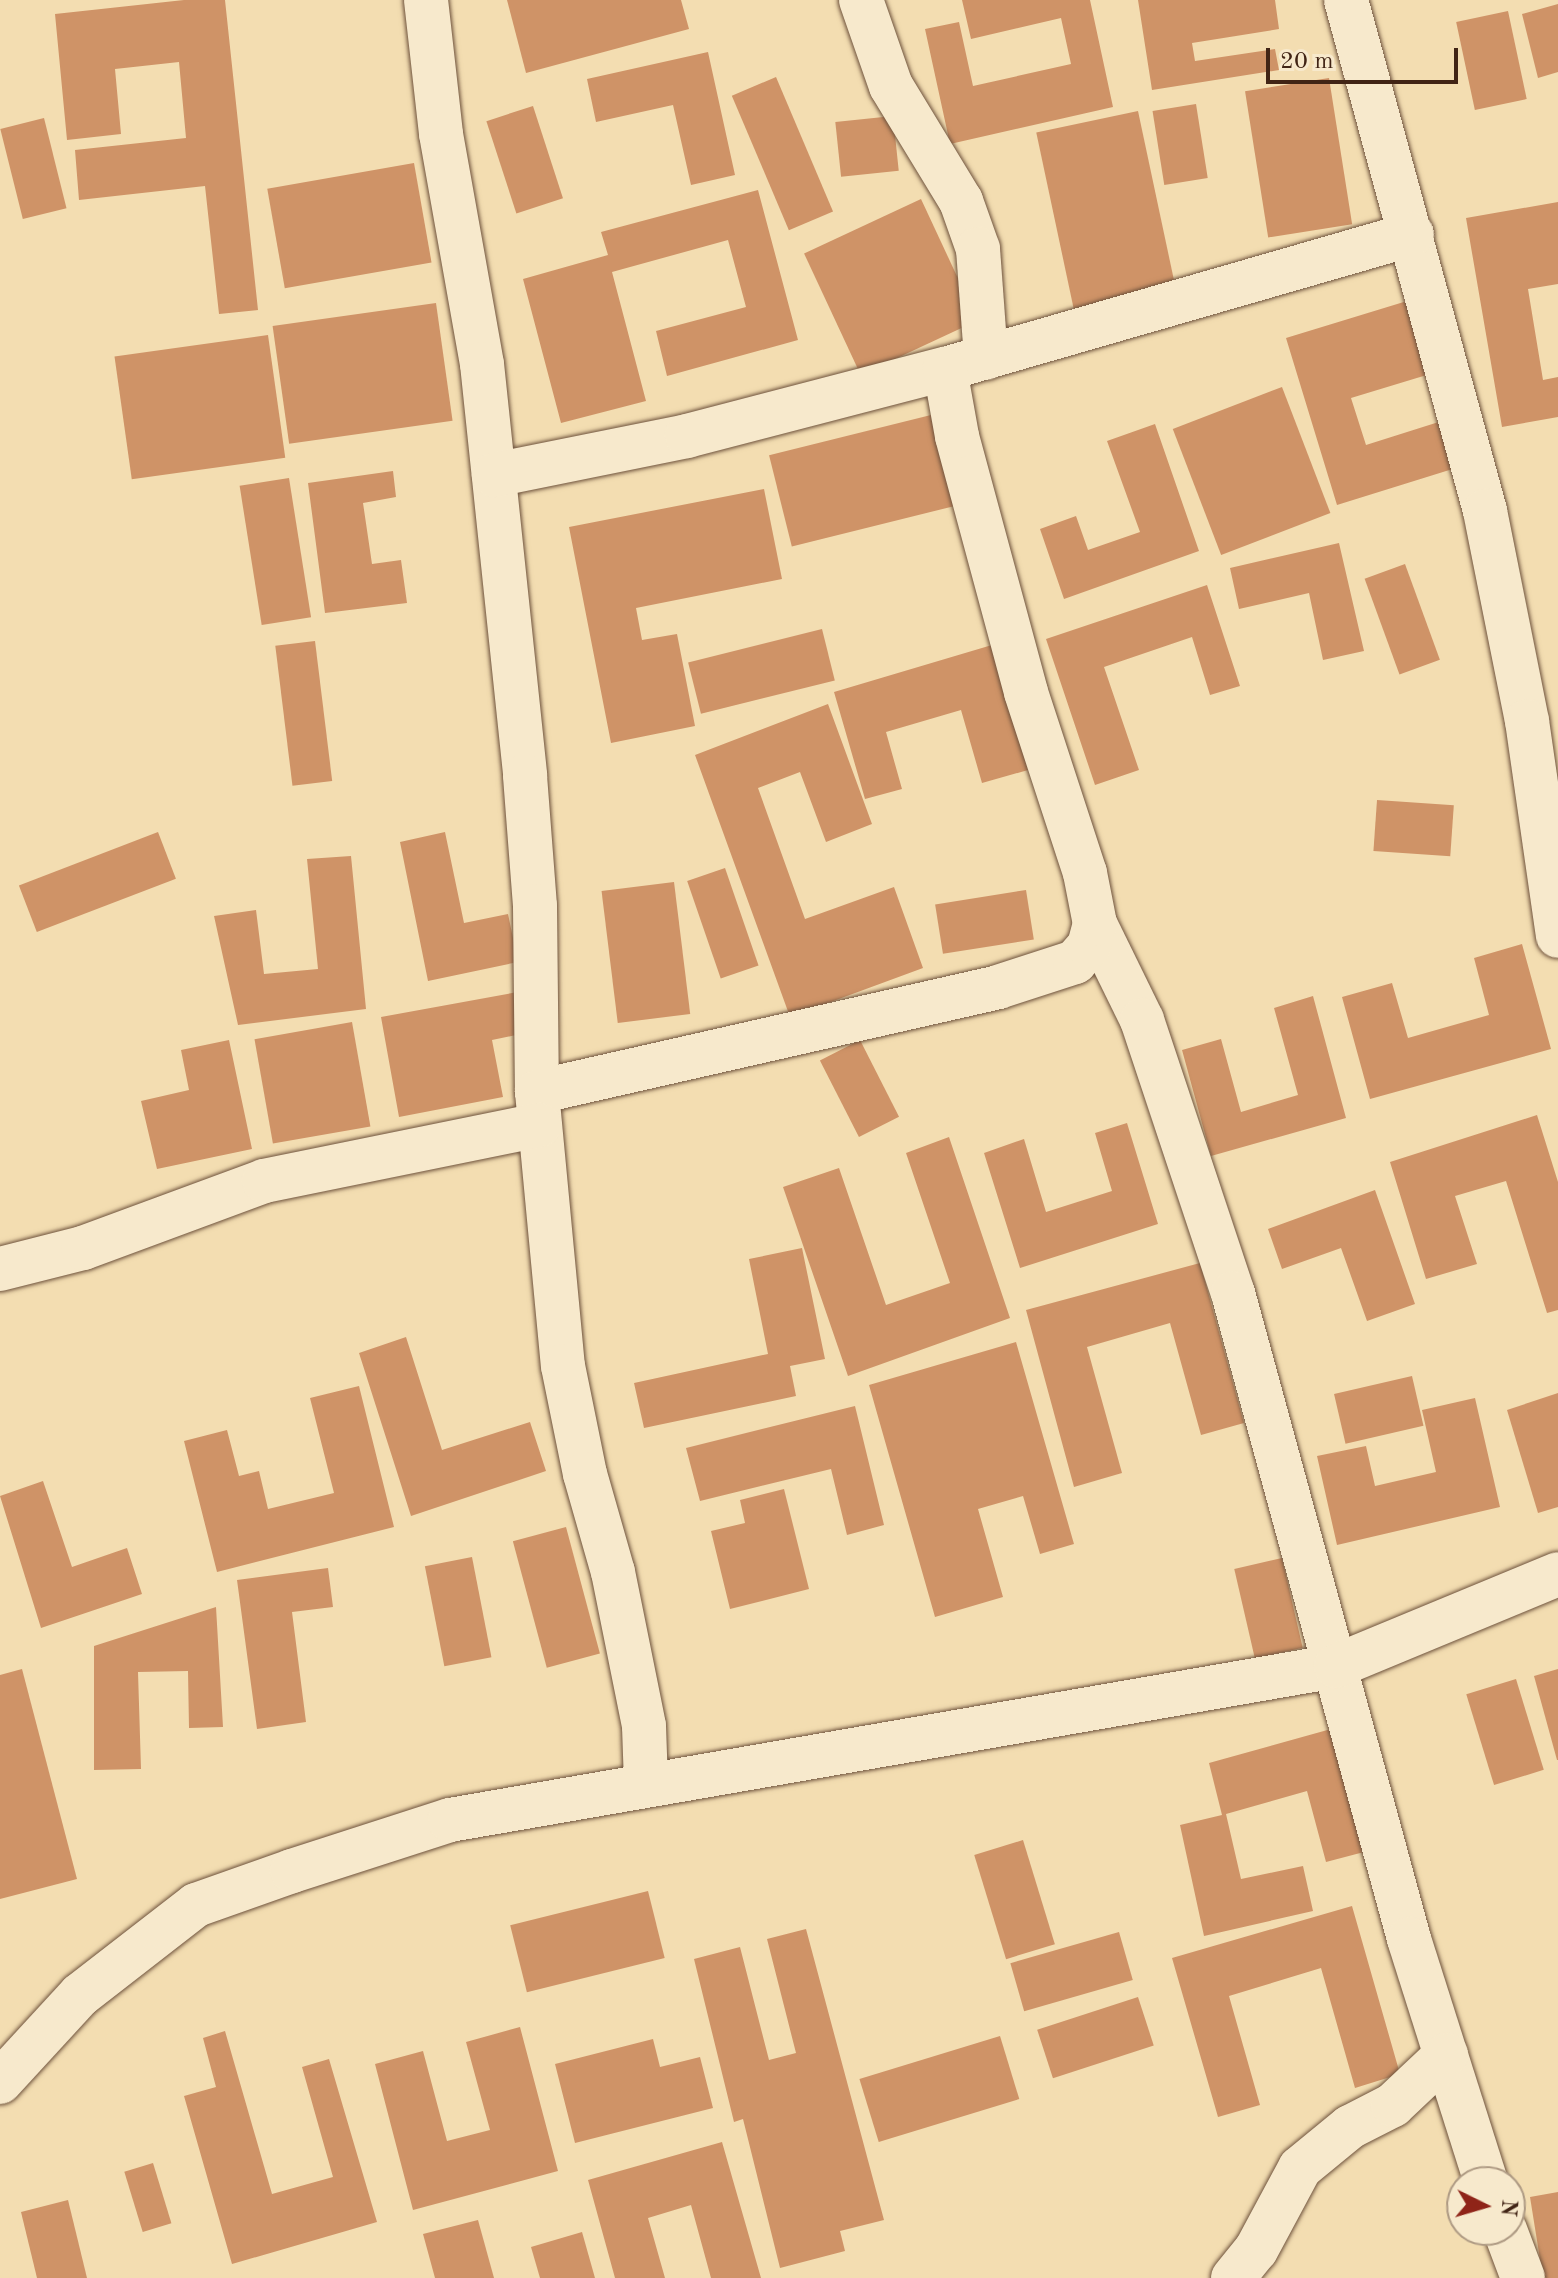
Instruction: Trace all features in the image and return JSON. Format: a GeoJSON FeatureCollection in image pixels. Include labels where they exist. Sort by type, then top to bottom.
{"type":"FeatureCollection","features":[{"type":"Feature","properties":{"kind":"street"},"geometry":{"type":"LineString","coordinates":[[426,0],[441,134],[482,364],[494,475],[535,906],[538,1108],[563,1366],[629,1649],[644,1726],[646,1784]]}},
{"type":"Feature","properties":{"kind":"street"},"geometry":{"type":"LineString","coordinates":[[861,0],[891,86],[961,201],[978,249],[957,436],[1026,692],[1085,873],[1095,924],[1142,1020],[1233,1293],[1446,2055],[1481,2166]]}},
{"type":"Feature","properties":{"kind":"street"},"geometry":{"type":"LineString","coordinates":[[1346,0],[1485,511],[1527,721],[1558,936]]}},
{"type":"Feature","properties":{"kind":"street"},"geometry":{"type":"LineString","coordinates":[[494,475],[687,436],[966,364],[1412,234]]}},
{"type":"Feature","properties":{"kind":"street"},"geometry":{"type":"LineString","coordinates":[[0,1269],[83,1248],[264,1181],[998,987],[1075,962],[1089,946],[1095,924]]}},
{"type":"Feature","properties":{"kind":"street"},"geometry":{"type":"LineString","coordinates":[[0,2082],[80,1995],[196,1905],[450,1820],[1336,1666],[1558,1574]]}},
{"type":"Feature","properties":{"kind":"street"},"geometry":{"type":"LineString","coordinates":[[1233,2278],[1256,2250],[1300,2168],[1350,2127],[1393,2105],[1446,2055]]}},
{"type":"Feature","properties":{"kind":"street"},"geometry":{"type":"LineString","coordinates":[[1511,2246],[1523,2278]]}},
{"type":"Feature","properties":{"kind":"building"},"geometry":{"type":"Polygon","coordinates":[[[184,0],[225,0],[258,310],[219,314],[205,186],[79,200],[75,150],[186,138],[179,62],[115,69],[121,134],[67,140],[55,14],[184,0]]]}},
{"type":"Feature","properties":{"kind":"building"},"geometry":{"type":"Polygon","coordinates":[[[507,0],[681,0],[689,29],[526,73],[507,0]]]}},
{"type":"Feature","properties":{"kind":"building"},"geometry":{"type":"Polygon","coordinates":[[[962,0],[1090,0],[1113,107],[950,144],[925,29],[959,22],[973,86],[1071,64],[1061,18],[971,39],[962,0]]]}},
{"type":"Feature","properties":{"kind":"building"},"geometry":{"type":"Polygon","coordinates":[[[1138,0],[1275,0],[1279,29],[1192,43],[1195,61],[1275,49],[1279,70],[1152,90],[1138,0]]]}},
{"type":"Feature","properties":{"kind":"building"},"geometry":{"type":"Polygon","coordinates":[[[1558,4],[1558,72],[1538,78],[1522,14],[1558,4]]]}},
{"type":"Feature","properties":{"kind":"building"},"geometry":{"type":"Polygon","coordinates":[[[1508,11],[1527,99],[1475,110],[1456,22],[1508,11]]]}},
{"type":"Feature","properties":{"kind":"building"},"geometry":{"type":"Polygon","coordinates":[[[708,52],[735,175],[691,185],[673,105],[596,122],[587,79],[708,52]]]}},
{"type":"Feature","properties":{"kind":"building"},"geometry":{"type":"Polygon","coordinates":[[[776,77],[833,211],[789,230],[732,96],[776,77]]]}},
{"type":"Feature","properties":{"kind":"building"},"geometry":{"type":"Polygon","coordinates":[[[1329,78],[1352,224],[1268,237],[1245,91],[1329,78]]]}},
{"type":"Feature","properties":{"kind":"building"},"geometry":{"type":"Polygon","coordinates":[[[1196,104],[1208,178],[1164,185],[1153,111],[1196,104]]]}},
{"type":"Feature","properties":{"kind":"building"},"geometry":{"type":"Polygon","coordinates":[[[533,106],[563,198],[516,213],[486,121],[533,106]]]}},
{"type":"Feature","properties":{"kind":"building"},"geometry":{"type":"Polygon","coordinates":[[[1138,111],[1175,287],[1074,309],[1036,133],[1138,111]]]}},
{"type":"Feature","properties":{"kind":"building"},"geometry":{"type":"Polygon","coordinates":[[[893,116],[899,171],[841,177],[835,122],[893,116]]]}},
{"type":"Feature","properties":{"kind":"building"},"geometry":{"type":"Polygon","coordinates":[[[44,118],[66,208],[23,219],[0,129],[44,118]]]}},
{"type":"Feature","properties":{"kind":"building"},"geometry":{"type":"Polygon","coordinates":[[[414,163],[432,262],[285,288],[267,189],[414,163]]]}},
{"type":"Feature","properties":{"kind":"building"},"geometry":{"type":"Polygon","coordinates":[[[758,190],[798,340],[667,376],[656,331],[746,307],[728,240],[612,272],[646,401],[561,423],[523,279],[608,255],[601,232],[758,190]]]}},
{"type":"Feature","properties":{"kind":"building"},"geometry":{"type":"Polygon","coordinates":[[[921,199],[978,320],[861,375],[804,254],[921,199]]]}},
{"type":"Feature","properties":{"kind":"building"},"geometry":{"type":"Polygon","coordinates":[[[1558,202],[1558,284],[1528,289],[1543,380],[1558,377],[1558,417],[1502,427],[1466,218],[1558,202]]]}},
{"type":"Feature","properties":{"kind":"building"},"geometry":{"type":"Polygon","coordinates":[[[1407,301],[1430,374],[1351,398],[1366,445],[1445,420],[1459,467],[1337,505],[1286,338],[1407,301]]]}},
{"type":"Feature","properties":{"kind":"building"},"geometry":{"type":"Polygon","coordinates":[[[436,303],[453,421],[289,444],[273,326],[436,303]]]}},
{"type":"Feature","properties":{"kind":"building"},"geometry":{"type":"Polygon","coordinates":[[[268,335],[285,458],[132,479],[115,357],[268,335]]]}},
{"type":"Feature","properties":{"kind":"building"},"geometry":{"type":"Polygon","coordinates":[[[1282,387],[1330,513],[1221,555],[1173,429],[1282,387]]]}},
{"type":"Feature","properties":{"kind":"building"},"geometry":{"type":"Polygon","coordinates":[[[935,414],[958,505],[792,547],[769,455],[935,414]]]}},
{"type":"Feature","properties":{"kind":"building"},"geometry":{"type":"Polygon","coordinates":[[[1155,424],[1199,551],[1064,599],[1040,529],[1076,516],[1088,550],[1140,532],[1107,441],[1155,424]]]}},
{"type":"Feature","properties":{"kind":"building"},"geometry":{"type":"Polygon","coordinates":[[[393,471],[396,497],[363,503],[372,564],[401,560],[407,603],[325,613],[308,483],[393,471]]]}},
{"type":"Feature","properties":{"kind":"building"},"geometry":{"type":"Polygon","coordinates":[[[289,478],[311,617],[262,625],[240,486],[289,478]]]}},
{"type":"Feature","properties":{"kind":"building"},"geometry":{"type":"Polygon","coordinates":[[[764,489],[782,579],[636,608],[642,640],[677,634],[695,726],[611,743],[569,527],[764,489]]]}},
{"type":"Feature","properties":{"kind":"building"},"geometry":{"type":"Polygon","coordinates":[[[1339,543],[1364,651],[1323,660],[1309,593],[1239,609],[1230,568],[1339,543]]]}},
{"type":"Feature","properties":{"kind":"building"},"geometry":{"type":"Polygon","coordinates":[[[1405,564],[1440,660],[1399,675],[1365,579],[1405,564]]]}},
{"type":"Feature","properties":{"kind":"building"},"geometry":{"type":"Polygon","coordinates":[[[1207,585],[1240,686],[1210,695],[1192,637],[1104,667],[1139,770],[1095,785],[1046,639],[1207,585]]]}},
{"type":"Feature","properties":{"kind":"building"},"geometry":{"type":"Polygon","coordinates":[[[822,629],[835,680],[701,714],[688,662],[822,629]]]}},
{"type":"Feature","properties":{"kind":"building"},"geometry":{"type":"Polygon","coordinates":[[[315,641],[332,781],[292,786],[275,646],[315,641]]]}},
{"type":"Feature","properties":{"kind":"building"},"geometry":{"type":"Polygon","coordinates":[[[992,645],[1028,770],[982,783],[961,710],[886,732],[902,789],[865,799],[834,692],[992,645]]]}},
{"type":"Feature","properties":{"kind":"building"},"geometry":{"type":"Polygon","coordinates":[[[828,704],[872,824],[826,842],[800,772],[758,788],[805,919],[894,887],[923,968],[790,1017],[695,755],[828,704]]]}},
{"type":"Feature","properties":{"kind":"building"},"geometry":{"type":"Polygon","coordinates":[[[1377,800],[1454,805],[1450,856],[1373,851],[1377,800]]]}},
{"type":"Feature","properties":{"kind":"building"},"geometry":{"type":"Polygon","coordinates":[[[158,832],[176,879],[37,932],[19,885],[158,832]]]}},
{"type":"Feature","properties":{"kind":"building"},"geometry":{"type":"Polygon","coordinates":[[[445,832],[464,923],[508,914],[518,962],[428,981],[400,842],[445,832]]]}},
{"type":"Feature","properties":{"kind":"building"},"geometry":{"type":"Polygon","coordinates":[[[351,856],[366,1009],[238,1025],[214,916],[256,910],[264,974],[318,969],[307,859],[351,856]]]}},
{"type":"Feature","properties":{"kind":"building"},"geometry":{"type":"Polygon","coordinates":[[[725,868],[759,965],[721,978],[687,881],[725,868]]]}},
{"type":"Feature","properties":{"kind":"building"},"geometry":{"type":"Polygon","coordinates":[[[674,882],[690,1014],[618,1023],[602,891],[674,882]]]}},
{"type":"Feature","properties":{"kind":"building"},"geometry":{"type":"Polygon","coordinates":[[[1026,890],[1034,939],[943,954],[935,904],[1026,890]]]}},
{"type":"Feature","properties":{"kind":"building"},"geometry":{"type":"Polygon","coordinates":[[[1522,944],[1551,1049],[1370,1099],[1342,997],[1392,983],[1408,1038],[1489,1015],[1474,958],[1522,944]]]}},
{"type":"Feature","properties":{"kind":"building"},"geometry":{"type":"Polygon","coordinates":[[[523,991],[530,1032],[492,1040],[503,1097],[399,1117],[381,1017],[523,991]]]}},
{"type":"Feature","properties":{"kind":"building"},"geometry":{"type":"Polygon","coordinates":[[[1313,996],[1346,1118],[1211,1156],[1182,1050],[1221,1039],[1241,1112],[1298,1095],[1274,1008],[1313,996]]]}},
{"type":"Feature","properties":{"kind":"building"},"geometry":{"type":"Polygon","coordinates":[[[352,1022],[370,1126],[273,1144],[255,1039],[352,1022]]]}},
{"type":"Feature","properties":{"kind":"building"},"geometry":{"type":"Polygon","coordinates":[[[229,1040],[252,1149],[157,1169],[141,1101],[189,1090],[181,1050],[229,1040]]]}},
{"type":"Feature","properties":{"kind":"building"},"geometry":{"type":"Polygon","coordinates":[[[860,1040],[899,1117],[859,1137],[820,1060],[860,1040]]]}},
{"type":"Feature","properties":{"kind":"building"},"geometry":{"type":"Polygon","coordinates":[[[1537,1115],[1558,1182],[1558,1310],[1547,1313],[1506,1181],[1455,1196],[1477,1264],[1426,1279],[1390,1162],[1537,1115]]]}},
{"type":"Feature","properties":{"kind":"building"},"geometry":{"type":"Polygon","coordinates":[[[1127,1123],[1158,1224],[1020,1268],[984,1153],[1024,1139],[1046,1212],[1112,1191],[1095,1133],[1127,1123]]]}},
{"type":"Feature","properties":{"kind":"building"},"geometry":{"type":"Polygon","coordinates":[[[949,1137],[1010,1318],[848,1376],[783,1187],[839,1168],[886,1305],[950,1283],[906,1153],[949,1137]]]}},
{"type":"Feature","properties":{"kind":"building"},"geometry":{"type":"Polygon","coordinates":[[[1375,1190],[1415,1304],[1367,1321],[1341,1248],[1282,1269],[1268,1229],[1375,1190]]]}},
{"type":"Feature","properties":{"kind":"building"},"geometry":{"type":"Polygon","coordinates":[[[802,1248],[825,1359],[790,1366],[796,1396],[644,1428],[634,1383],[768,1354],[749,1259],[802,1248]]]}},
{"type":"Feature","properties":{"kind":"building"},"geometry":{"type":"Polygon","coordinates":[[[1200,1263],[1244,1423],[1201,1435],[1170,1323],[1087,1347],[1122,1473],[1074,1487],[1026,1310],[1200,1263]]]}},
{"type":"Feature","properties":{"kind":"building"},"geometry":{"type":"Polygon","coordinates":[[[406,1337],[442,1450],[530,1422],[546,1471],[411,1516],[359,1353],[406,1337]]]}},
{"type":"Feature","properties":{"kind":"building"},"geometry":{"type":"Polygon","coordinates":[[[1016,1342],[1074,1544],[1040,1554],[1023,1496],[978,1509],[1003,1597],[935,1617],[869,1385],[1016,1342]]]}},
{"type":"Feature","properties":{"kind":"building"},"geometry":{"type":"Polygon","coordinates":[[[1412,1376],[1423,1426],[1346,1444],[1334,1394],[1412,1376]]]}},
{"type":"Feature","properties":{"kind":"building"},"geometry":{"type":"Polygon","coordinates":[[[359,1386],[394,1527],[217,1572],[184,1441],[227,1430],[239,1476],[259,1471],[268,1509],[334,1493],[310,1398],[359,1386]]]}},
{"type":"Feature","properties":{"kind":"building"},"geometry":{"type":"Polygon","coordinates":[[[1558,1393],[1558,1507],[1538,1513],[1507,1410],[1558,1393]]]}},
{"type":"Feature","properties":{"kind":"building"},"geometry":{"type":"Polygon","coordinates":[[[1475,1398],[1500,1507],[1337,1545],[1317,1456],[1366,1446],[1375,1486],[1436,1472],[1422,1410],[1475,1398]]]}},
{"type":"Feature","properties":{"kind":"building"},"geometry":{"type":"Polygon","coordinates":[[[855,1406],[884,1525],[847,1535],[831,1469],[700,1501],[686,1448],[855,1406]]]}},
{"type":"Feature","properties":{"kind":"building"},"geometry":{"type":"Polygon","coordinates":[[[43,1481],[72,1567],[127,1548],[142,1594],[41,1628],[0,1496],[43,1481]]]}},
{"type":"Feature","properties":{"kind":"building"},"geometry":{"type":"Polygon","coordinates":[[[784,1489],[809,1589],[730,1609],[711,1531],[745,1523],[740,1500],[784,1489]]]}},
{"type":"Feature","properties":{"kind":"building"},"geometry":{"type":"Polygon","coordinates":[[[566,1527],[600,1654],[547,1668],[513,1541],[566,1527]]]}},
{"type":"Feature","properties":{"kind":"building"},"geometry":{"type":"Polygon","coordinates":[[[472,1557],[491,1657],[444,1666],[425,1566],[472,1557]]]}},
{"type":"Feature","properties":{"kind":"building"},"geometry":{"type":"Polygon","coordinates":[[[1282,1558],[1303,1648],[1255,1659],[1234,1569],[1282,1558]]]}},
{"type":"Feature","properties":{"kind":"building"},"geometry":{"type":"Polygon","coordinates":[[[328,1568],[333,1607],[292,1612],[306,1722],[257,1729],[237,1580],[328,1568]]]}},
{"type":"Feature","properties":{"kind":"building"},"geometry":{"type":"Polygon","coordinates":[[[216,1607],[223,1727],[189,1728],[188,1671],[138,1672],[141,1769],[94,1770],[94,1646],[216,1607]]]}},
{"type":"Feature","properties":{"kind":"building"},"geometry":{"type":"Polygon","coordinates":[[[22,1669],[77,1879],[0,1899],[0,1675],[22,1669]]]}},
{"type":"Feature","properties":{"kind":"building"},"geometry":{"type":"Polygon","coordinates":[[[1558,1669],[1558,1760],[1557,1760],[1534,1676],[1558,1669]]]}},
{"type":"Feature","properties":{"kind":"building"},"geometry":{"type":"Polygon","coordinates":[[[1516,1679],[1544,1770],[1494,1785],[1466,1694],[1516,1679]]]}},
{"type":"Feature","properties":{"kind":"building"},"geometry":{"type":"Polygon","coordinates":[[[1331,1729],[1364,1852],[1326,1862],[1307,1791],[1226,1814],[1241,1879],[1303,1866],[1313,1911],[1204,1936],[1180,1825],[1222,1815],[1209,1763],[1331,1729]]]}},
{"type":"Feature","properties":{"kind":"building"},"geometry":{"type":"Polygon","coordinates":[[[1023,1840],[1055,1944],[1006,1959],[974,1855],[1023,1840]]]}},
{"type":"Feature","properties":{"kind":"building"},"geometry":{"type":"Polygon","coordinates":[[[648,1891],[665,1958],[527,1992],[510,1925],[648,1891]]]}},
{"type":"Feature","properties":{"kind":"building"},"geometry":{"type":"Polygon","coordinates":[[[1352,1906],[1400,2074],[1355,2088],[1321,1968],[1229,1996],[1260,2105],[1218,2117],[1172,1958],[1352,1906]]]}},
{"type":"Feature","properties":{"kind":"building"},"geometry":{"type":"Polygon","coordinates":[[[806,1929],[884,2220],[840,2231],[845,2251],[780,2268],[743,2119],[734,2122],[694,1959],[740,1947],[769,2060],[796,2053],[767,1939],[806,1929]]]}},
{"type":"Feature","properties":{"kind":"building"},"geometry":{"type":"Polygon","coordinates":[[[1119,1932],[1133,1980],[1024,2011],[1010,1963],[1119,1932]]]}},
{"type":"Feature","properties":{"kind":"building"},"geometry":{"type":"Polygon","coordinates":[[[1138,1997],[1154,2046],[1053,2078],[1037,2030],[1138,1997]]]}},
{"type":"Feature","properties":{"kind":"building"},"geometry":{"type":"Polygon","coordinates":[[[520,2027],[558,2171],[413,2210],[375,2064],[423,2051],[447,2141],[490,2130],[466,2042],[520,2027]]]}},
{"type":"Feature","properties":{"kind":"building"},"geometry":{"type":"Polygon","coordinates":[[[225,2031],[272,2194],[333,2177],[302,2067],[329,2059],[377,2222],[232,2264],[184,2096],[216,2087],[203,2038],[225,2031]]]}},
{"type":"Feature","properties":{"kind":"building"},"geometry":{"type":"Polygon","coordinates":[[[1000,2036],[1019,2099],[879,2142],[859,2079],[1000,2036]]]}},
{"type":"Feature","properties":{"kind":"building"},"geometry":{"type":"Polygon","coordinates":[[[653,2039],[660,2067],[700,2057],[713,2108],[575,2143],[555,2064],[653,2039]]]}},
{"type":"Feature","properties":{"kind":"building"},"geometry":{"type":"Polygon","coordinates":[[[722,2142],[761,2278],[711,2278],[691,2205],[648,2218],[665,2278],[615,2278],[588,2180],[722,2142]]]}},
{"type":"Feature","properties":{"kind":"building"},"geometry":{"type":"Polygon","coordinates":[[[153,2163],[171,2223],[143,2232],[124,2172],[153,2163]]]}},
{"type":"Feature","properties":{"kind":"building"},"geometry":{"type":"Polygon","coordinates":[[[1558,2192],[1558,2278],[1543,2278],[1530,2197],[1558,2192]]]}},
{"type":"Feature","properties":{"kind":"building"},"geometry":{"type":"Polygon","coordinates":[[[68,2200],[87,2278],[37,2278],[21,2212],[68,2200]]]}},
{"type":"Feature","properties":{"kind":"building"},"geometry":{"type":"Polygon","coordinates":[[[478,2220],[494,2278],[435,2278],[423,2234],[478,2220]]]}},
{"type":"Feature","properties":{"kind":"building"},"geometry":{"type":"Polygon","coordinates":[[[582,2232],[595,2278],[540,2278],[531,2247],[582,2232]]]}}]}
